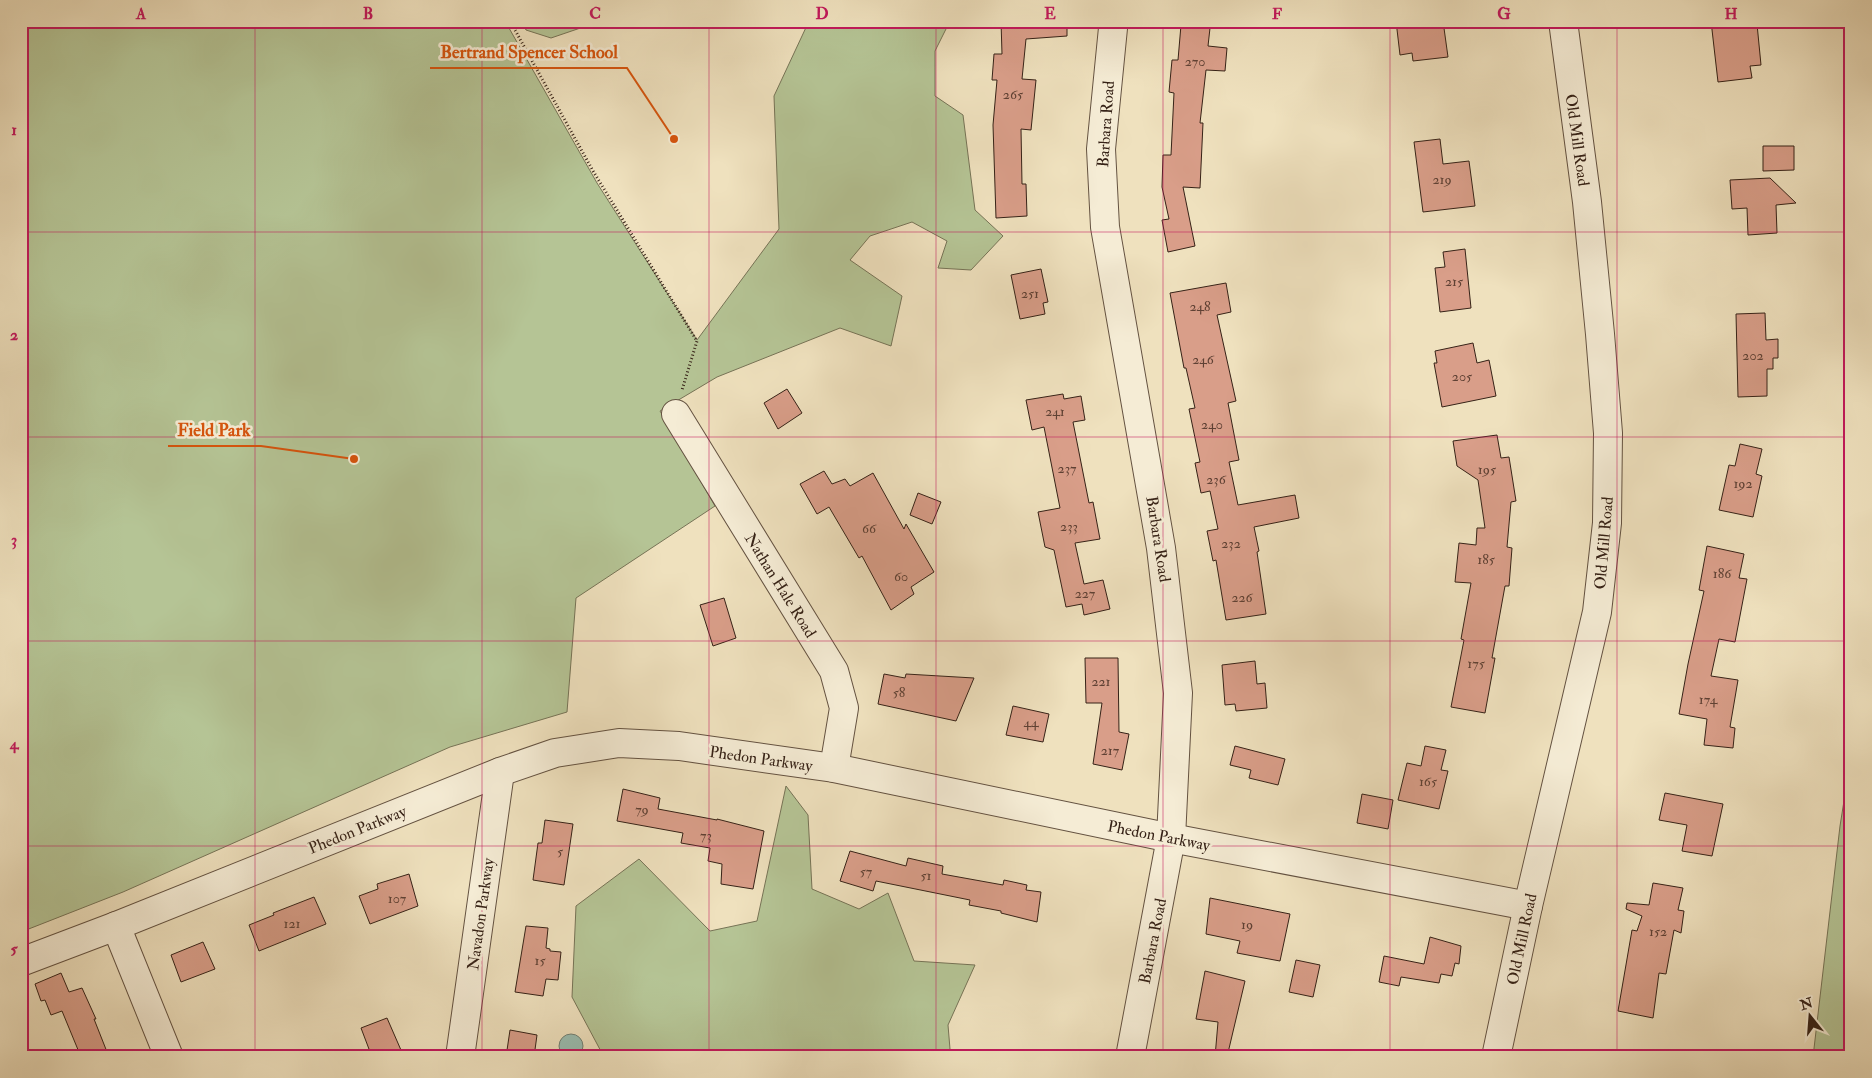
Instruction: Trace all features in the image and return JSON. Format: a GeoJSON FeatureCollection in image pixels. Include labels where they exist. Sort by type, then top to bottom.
{"type":"FeatureCollection","features":[{"type":"Feature","properties":{"kind":"street","name":"Barbara Road"},"geometry":{"type":"LineString","coordinates":[[1112,21],[1113,28],[1101,150],[1105,227],[1161,548],[1178,693],[1171,838],[1130,1057]]}},
{"type":"Feature","properties":{"kind":"street","name":"Old Mill Road"},"geometry":{"type":"LineString","coordinates":[[1496,1057],[1528,906],[1597,612],[1608,523],[1608,433],[1600,334],[1587,202],[1563,21]]}},
{"type":"Feature","properties":{"kind":"street","name":"Nathan Hale Road"},"geometry":{"type":"LineString","coordinates":[[676,414],[834,671],[844,708],[834,768]]}},
{"type":"Feature","properties":{"kind":"street","name":"Phedon Parkway"},"geometry":{"type":"LineString","coordinates":[[21,962],[116,926],[500,772],[555,753],[619,744],[679,746],[834,768],[1171,838],[1528,906]]}},
{"type":"Feature","properties":{"kind":"street","name":"Navadon Parkway"},"geometry":{"type":"LineString","coordinates":[[460,1057],[500,772]]}},
{"type":"Feature","properties":{"kind":"street"},"geometry":{"type":"LineString","coordinates":[[116,926],[169,1057]]}},
{"type":"Feature","properties":{"kind":"path"},"geometry":{"type":"LineString","coordinates":[[510,21],[593,171],[697,341],[676,414]]}},
{"type":"Feature","properties":{"kind":"green space"},"geometry":{"type":"Polygon","coordinates":[[[21,21],[505,21],[597,183],[697,340],[779,229],[774,96],[809,21],[950,21],[935,51],[935,96],[963,115],[975,210],[1003,236],[971,270],[938,268],[947,241],[912,222],[870,236],[850,260],[902,296],[891,346],[840,328],[717,377],[660,411],[715,506],[576,598],[567,712],[450,747],[123,892],[21,932],[21,21]]]}},
{"type":"Feature","properties":{"kind":"green space"},"geometry":{"type":"Polygon","coordinates":[[[522,21],[601,21],[551,38],[526,30],[522,21]]]}},
{"type":"Feature","properties":{"kind":"green space"},"geometry":{"type":"Polygon","coordinates":[[[1851,757],[1851,1057],[1813,1057],[1840,826],[1851,757]]]}},
{"type":"Feature","properties":{"kind":"green space"},"geometry":{"type":"Polygon","coordinates":[[[786,786],[808,815],[812,889],[859,909],[888,893],[914,961],[975,965],[948,1025],[950,1049],[940,1057],[604,1057],[572,997],[576,906],[639,859],[710,931],[757,921],[786,786]]]}},
{"type":"Feature","properties":{"kind":"water"},"geometry":{"type":"Polygon","coordinates":[[[571,1034],[580,1037],[583,1046],[580,1055],[571,1058],[562,1055],[559,1046],[562,1037],[571,1034]]]}},
{"type":"Feature","properties":{"kind":"building"},"geometry":{"type":"Polygon","coordinates":[[[1001,21],[1067,21],[1067,36],[1026,39],[1022,79],[1036,80],[1031,130],[1021,129],[1022,184],[1026,184],[1027,216],[996,218],[993,125],[997,80],[992,80],[994,54],[1002,54],[1001,21]]]}},
{"type":"Feature","properties":{"kind":"building"},"geometry":{"type":"Polygon","coordinates":[[[1396,21],[1443,21],[1448,57],[1413,61],[1412,53],[1400,55],[1396,21]]]}},
{"type":"Feature","properties":{"kind":"building"},"geometry":{"type":"Polygon","coordinates":[[[1711,21],[1738,21],[1739,26],[1757,24],[1761,65],[1750,66],[1752,78],[1718,82],[1711,21]]]}},
{"type":"Feature","properties":{"kind":"building"},"geometry":{"type":"Polygon","coordinates":[[[1181,25],[1210,28],[1208,46],[1227,48],[1225,71],[1206,70],[1200,123],[1203,123],[1200,188],[1183,187],[1195,246],[1168,252],[1162,220],[1169,219],[1162,187],[1163,155],[1171,155],[1174,93],[1169,92],[1172,60],[1178,60],[1181,25]]]}},
{"type":"Feature","properties":{"kind":"building"},"geometry":{"type":"Polygon","coordinates":[[[1440,139],[1443,164],[1469,161],[1475,206],[1423,212],[1414,142],[1440,139]]]}},
{"type":"Feature","properties":{"kind":"building"},"geometry":{"type":"Polygon","coordinates":[[[1763,146],[1794,146],[1794,170],[1763,171],[1763,146]]]}},
{"type":"Feature","properties":{"kind":"building"},"geometry":{"type":"Polygon","coordinates":[[[1770,178],[1796,203],[1776,205],[1777,233],[1748,235],[1747,208],[1732,209],[1730,180],[1770,178]]]}},
{"type":"Feature","properties":{"kind":"building"},"geometry":{"type":"Polygon","coordinates":[[[1465,249],[1471,308],[1440,312],[1435,268],[1445,267],[1443,252],[1465,249]]]}},
{"type":"Feature","properties":{"kind":"building"},"geometry":{"type":"Polygon","coordinates":[[[1041,269],[1048,302],[1043,303],[1045,314],[1020,319],[1011,275],[1041,269]]]}},
{"type":"Feature","properties":{"kind":"building"},"geometry":{"type":"Polygon","coordinates":[[[1226,283],[1231,312],[1217,315],[1236,401],[1228,403],[1239,460],[1229,462],[1238,505],[1295,495],[1299,518],[1254,527],[1259,551],[1257,552],[1266,614],[1226,620],[1216,560],[1213,561],[1207,531],[1218,529],[1210,491],[1201,493],[1195,463],[1200,462],[1189,409],[1195,408],[1186,368],[1184,368],[1170,293],[1226,283]]]}},
{"type":"Feature","properties":{"kind":"building"},"geometry":{"type":"Polygon","coordinates":[[[1765,313],[1766,340],[1778,339],[1778,358],[1773,358],[1773,369],[1767,369],[1767,396],[1738,397],[1736,314],[1765,313]]]}},
{"type":"Feature","properties":{"kind":"building"},"geometry":{"type":"Polygon","coordinates":[[[1473,343],[1477,363],[1489,360],[1496,396],[1442,407],[1434,363],[1437,363],[1435,351],[1473,343]]]}},
{"type":"Feature","properties":{"kind":"building"},"geometry":{"type":"Polygon","coordinates":[[[787,389],[802,413],[778,429],[764,403],[787,389]]]}},
{"type":"Feature","properties":{"kind":"building"},"geometry":{"type":"Polygon","coordinates":[[[1063,394],[1064,399],[1081,396],[1085,420],[1073,422],[1089,503],[1093,502],[1100,539],[1075,543],[1084,584],[1103,580],[1110,609],[1084,615],[1082,604],[1066,607],[1054,550],[1045,547],[1038,512],[1060,508],[1044,427],[1032,430],[1026,400],[1063,394]]]}},
{"type":"Feature","properties":{"kind":"building"},"geometry":{"type":"Polygon","coordinates":[[[1497,435],[1501,458],[1509,457],[1516,501],[1511,502],[1507,547],[1512,548],[1509,586],[1505,586],[1492,658],[1495,658],[1485,713],[1451,707],[1464,640],[1461,639],[1471,583],[1455,582],[1459,543],[1476,545],[1477,528],[1485,528],[1478,480],[1457,466],[1453,441],[1497,435]]]}},
{"type":"Feature","properties":{"kind":"building"},"geometry":{"type":"Polygon","coordinates":[[[1740,444],[1762,449],[1756,474],[1762,476],[1753,517],[1719,510],[1729,465],[1735,466],[1740,444]]]}},
{"type":"Feature","properties":{"kind":"building"},"geometry":{"type":"Polygon","coordinates":[[[824,471],[832,484],[845,479],[850,486],[873,473],[904,529],[906,524],[934,572],[911,587],[914,594],[891,610],[862,556],[859,558],[829,507],[817,514],[800,484],[824,471]]]}},
{"type":"Feature","properties":{"kind":"building"},"geometry":{"type":"Polygon","coordinates":[[[918,493],[941,502],[932,524],[910,515],[918,493]]]}},
{"type":"Feature","properties":{"kind":"building"},"geometry":{"type":"Polygon","coordinates":[[[1707,546],[1744,554],[1739,578],[1747,579],[1735,642],[1719,639],[1711,676],[1738,680],[1730,727],[1735,728],[1733,748],[1704,745],[1707,719],[1679,714],[1704,591],[1699,590],[1707,546]]]}},
{"type":"Feature","properties":{"kind":"building"},"geometry":{"type":"Polygon","coordinates":[[[724,598],[736,638],[713,646],[700,605],[724,598]]]}},
{"type":"Feature","properties":{"kind":"building"},"geometry":{"type":"Polygon","coordinates":[[[1085,658],[1118,658],[1119,732],[1129,734],[1122,770],[1093,764],[1102,703],[1086,703],[1085,658]]]}},
{"type":"Feature","properties":{"kind":"building"},"geometry":{"type":"Polygon","coordinates":[[[1255,661],[1257,684],[1265,683],[1267,708],[1236,711],[1235,704],[1225,705],[1222,665],[1255,661]]]}},
{"type":"Feature","properties":{"kind":"building"},"geometry":{"type":"Polygon","coordinates":[[[884,674],[905,678],[906,674],[974,678],[956,721],[878,704],[884,674]]]}},
{"type":"Feature","properties":{"kind":"building"},"geometry":{"type":"Polygon","coordinates":[[[1013,706],[1049,714],[1043,742],[1006,735],[1013,706]]]}},
{"type":"Feature","properties":{"kind":"building"},"geometry":{"type":"Polygon","coordinates":[[[1235,746],[1285,759],[1278,785],[1249,778],[1251,770],[1230,765],[1235,746]]]}},
{"type":"Feature","properties":{"kind":"building"},"geometry":{"type":"Polygon","coordinates":[[[1425,746],[1446,750],[1441,770],[1448,771],[1439,809],[1398,800],[1407,763],[1421,766],[1425,746]]]}},
{"type":"Feature","properties":{"kind":"building"},"geometry":{"type":"Polygon","coordinates":[[[623,789],[660,798],[658,809],[717,819],[764,831],[753,889],[721,884],[722,864],[708,861],[710,848],[681,843],[683,833],[617,821],[623,789]]]}},
{"type":"Feature","properties":{"kind":"building"},"geometry":{"type":"Polygon","coordinates":[[[1665,793],[1723,804],[1712,856],[1682,851],[1687,825],[1659,820],[1665,793]]]}},
{"type":"Feature","properties":{"kind":"building"},"geometry":{"type":"Polygon","coordinates":[[[1362,794],[1393,800],[1388,829],[1357,823],[1362,794]]]}},
{"type":"Feature","properties":{"kind":"building"},"geometry":{"type":"Polygon","coordinates":[[[545,820],[573,824],[564,885],[533,880],[538,843],[542,843],[545,820]]]}},
{"type":"Feature","properties":{"kind":"building"},"geometry":{"type":"Polygon","coordinates":[[[850,851],[906,866],[908,858],[943,866],[942,874],[1003,885],[1004,880],[1027,885],[1026,890],[1041,892],[1037,922],[1001,913],[1001,911],[969,905],[970,900],[876,881],[873,891],[840,881],[850,851]]]}},
{"type":"Feature","properties":{"kind":"building"},"geometry":{"type":"Polygon","coordinates":[[[409,874],[418,906],[370,924],[359,896],[378,889],[377,884],[409,874]]]}},
{"type":"Feature","properties":{"kind":"building"},"geometry":{"type":"Polygon","coordinates":[[[1653,883],[1683,888],[1678,910],[1684,911],[1681,933],[1674,930],[1666,974],[1659,973],[1653,1018],[1618,1011],[1632,930],[1637,931],[1642,916],[1626,909],[1627,903],[1649,905],[1653,883]]]}},
{"type":"Feature","properties":{"kind":"building"},"geometry":{"type":"Polygon","coordinates":[[[314,897],[326,924],[259,951],[249,925],[274,915],[273,913],[314,897]]]}},
{"type":"Feature","properties":{"kind":"building"},"geometry":{"type":"Polygon","coordinates":[[[1210,898],[1290,914],[1280,961],[1237,953],[1240,941],[1206,934],[1210,898]]]}},
{"type":"Feature","properties":{"kind":"building"},"geometry":{"type":"Polygon","coordinates":[[[526,926],[548,928],[546,948],[550,949],[550,951],[561,952],[558,980],[546,979],[543,996],[515,992],[526,926]]]}},
{"type":"Feature","properties":{"kind":"building"},"geometry":{"type":"Polygon","coordinates":[[[1430,937],[1461,946],[1459,964],[1455,963],[1452,976],[1441,974],[1439,983],[1401,977],[1399,986],[1379,982],[1384,956],[1424,964],[1430,937]]]}},
{"type":"Feature","properties":{"kind":"building"},"geometry":{"type":"Polygon","coordinates":[[[203,942],[215,969],[181,982],[171,955],[203,942]]]}},
{"type":"Feature","properties":{"kind":"building"},"geometry":{"type":"Polygon","coordinates":[[[1296,960],[1320,965],[1313,997],[1289,992],[1296,960]]]}},
{"type":"Feature","properties":{"kind":"building"},"geometry":{"type":"Polygon","coordinates":[[[1205,971],[1245,981],[1227,1057],[1215,1057],[1218,1022],[1196,1019],[1205,971]]]}},
{"type":"Feature","properties":{"kind":"building"},"geometry":{"type":"Polygon","coordinates":[[[61,973],[69,992],[82,988],[96,1019],[94,1019],[109,1057],[81,1057],[62,1011],[51,1015],[45,1000],[41,1001],[35,984],[61,973]]]}},
{"type":"Feature","properties":{"kind":"building"},"geometry":{"type":"Polygon","coordinates":[[[387,1018],[404,1057],[372,1057],[361,1028],[387,1018]]]}},
{"type":"Feature","properties":{"kind":"building"},"geometry":{"type":"Polygon","coordinates":[[[510,1030],[537,1035],[534,1057],[506,1057],[510,1030]]]}},
{"type":"Feature","properties":{"kind":"place","name":"Bertrand Spencer School"},"geometry":{"type":"Point","coordinates":[674,139]}},
{"type":"Feature","properties":{"kind":"place","name":"Field Park"},"geometry":{"type":"Point","coordinates":[354,459]}}]}
